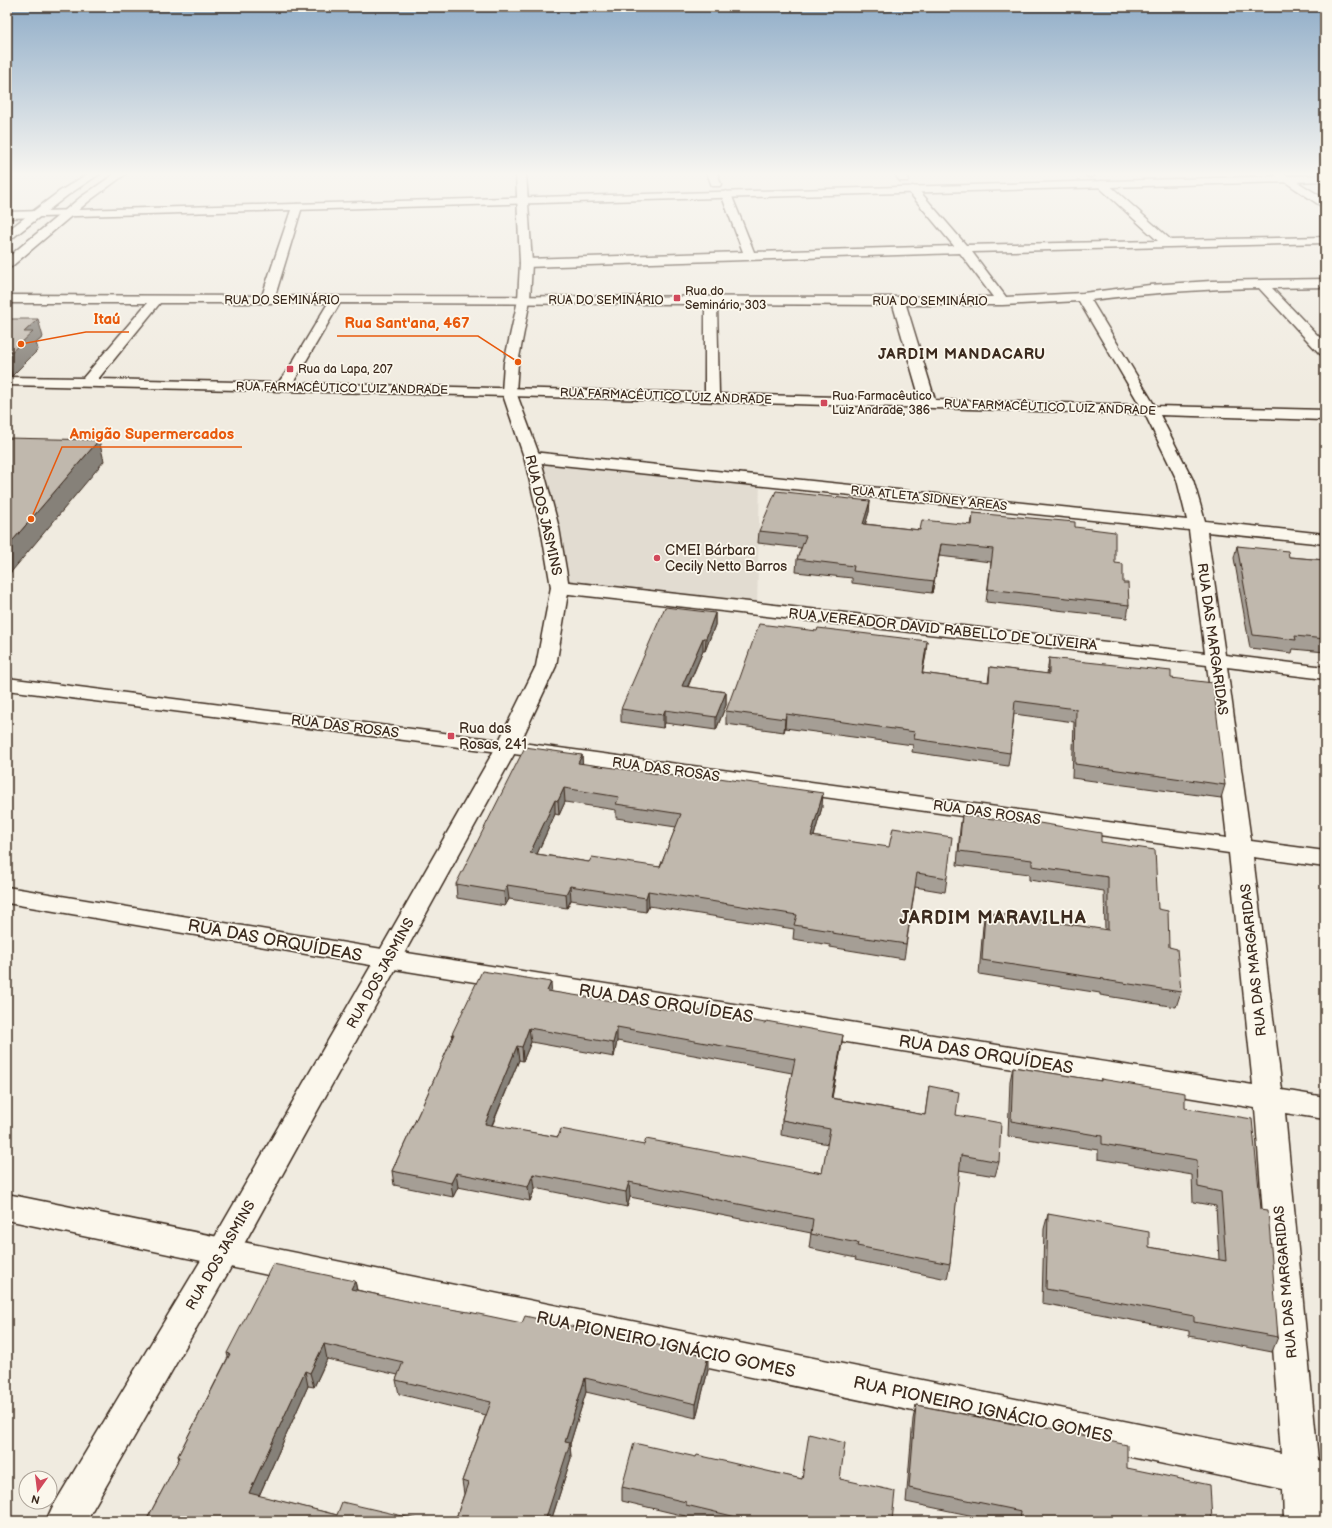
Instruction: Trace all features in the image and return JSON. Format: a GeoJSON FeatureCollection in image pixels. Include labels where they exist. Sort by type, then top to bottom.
{"type":"FeatureCollection","features":[{"type":"Feature","properties":{"kind":"street"},"geometry":{"type":"LineString","coordinates":[[7,264],[31,244]]}},
{"type":"Feature","properties":{"kind":"street"},"geometry":{"type":"LineString","coordinates":[[267,300],[285,244]]}},
{"type":"Feature","properties":{"kind":"street"},"geometry":{"type":"LineString","coordinates":[[509,392],[511,363],[524,300],[526,263],[524,244]]}},
{"type":"Feature","properties":{"kind":"street"},"geometry":{"type":"LineString","coordinates":[[745,244],[750,256]]}},
{"type":"Feature","properties":{"kind":"street"},"geometry":{"type":"LineString","coordinates":[[959,244],[1002,301]]}},
{"type":"Feature","properties":{"kind":"street"},"geometry":{"type":"LineString","coordinates":[[526,263],[1156,244]]}},
{"type":"Feature","properties":{"kind":"street"},"geometry":{"type":"LineString","coordinates":[[7,253],[20,254]]}},
{"type":"Feature","properties":{"kind":"street"},"geometry":{"type":"LineString","coordinates":[[1260,283],[1325,351]]}},
{"type":"Feature","properties":{"kind":"street","name":"RUA DO SEMINÁRIO"},"geometry":{"type":"LineString","coordinates":[[7,299],[1002,301],[1083,298],[1178,287],[1260,283],[1325,284]]}},
{"type":"Feature","properties":{"kind":"street","name":"RUA DAS MARGARIDAS"},"geometry":{"type":"LineString","coordinates":[[1083,298],[1150,410],[1184,480],[1196,525],[1216,660],[1240,847],[1313,1477],[1303,1521]]}},
{"type":"Feature","properties":{"kind":"street"},"geometry":{"type":"LineString","coordinates":[[88,382],[156,300]]}},
{"type":"Feature","properties":{"kind":"street"},"geometry":{"type":"LineString","coordinates":[[283,386],[336,300]]}},
{"type":"Feature","properties":{"kind":"street"},"geometry":{"type":"LineString","coordinates":[[711,300],[712,398]]}},
{"type":"Feature","properties":{"kind":"street"},"geometry":{"type":"LineString","coordinates":[[898,301],[929,403]]}},
{"type":"Feature","properties":{"kind":"street","name":"RUA FARMACÊUTICO LUIZ ANDRADE"},"geometry":{"type":"LineString","coordinates":[[7,381],[283,386],[1325,415]]}},
{"type":"Feature","properties":{"kind":"street","name":"RUA DOS JASMINS"},"geometry":{"type":"LineString","coordinates":[[65,1521],[223,1252],[388,959],[507,747],[546,666],[560,587],[550,528],[532,457],[509,392]]}},
{"type":"Feature","properties":{"kind":"street","name":"RUA ATLETA SIDNEY AREAS"},"geometry":{"type":"LineString","coordinates":[[532,457],[1325,539]]}},
{"type":"Feature","properties":{"kind":"street","name":"RUA VEREADOR DAVID RABELLO DE OLIVEIRA"},"geometry":{"type":"LineString","coordinates":[[560,587],[1325,673]]}},
{"type":"Feature","properties":{"kind":"street","name":"RUA DAS ROSAS"},"geometry":{"type":"LineString","coordinates":[[7,684],[507,747],[1325,859]]}},
{"type":"Feature","properties":{"kind":"street","name":"RUA DAS ORQUÍDEAS"},"geometry":{"type":"LineString","coordinates":[[7,895],[388,959],[1325,1108]]}},
{"type":"Feature","properties":{"kind":"street","name":"RUA PIONEIRO IGNÁCIO GOMES"},"geometry":{"type":"LineString","coordinates":[[7,1207],[1313,1477]]}},
{"type":"Feature","properties":{"kind":"shaded area","name":"CMEI Bárbara Cecily Netto Barros"},"geometry":{"type":"Polygon","coordinates":[[[532,457],[760,480],[757,609],[560,587],[532,457]]]}},
{"type":"Feature","properties":{"kind":"building"},"geometry":{"type":"Polygon","coordinates":[[[7,319],[38,319],[24,332],[33,332],[7,356],[7,319]]]}},
{"type":"Feature","properties":{"kind":"building"},"geometry":{"type":"Polygon","coordinates":[[[7,438],[99,440],[7,547],[7,438]]]}},
{"type":"Feature","properties":{"kind":"building"},"geometry":{"type":"Polygon","coordinates":[[[776,491],[870,501],[863,524],[920,530],[922,520],[972,525],[973,513],[1075,522],[1075,527],[1115,532],[1115,563],[1123,564],[1123,583],[1128,583],[1129,605],[988,589],[993,549],[941,544],[934,581],[853,571],[854,566],[797,559],[806,536],[759,531],[776,491]]]}},
{"type":"Feature","properties":{"kind":"building"},"geometry":{"type":"Polygon","coordinates":[[[1237,546],[1288,551],[1289,557],[1325,560],[1325,639],[1295,636],[1296,640],[1253,635],[1237,546]]]}},
{"type":"Feature","properties":{"kind":"building"},"geometry":{"type":"Polygon","coordinates":[[[665,607],[715,613],[706,638],[703,638],[682,686],[726,692],[716,717],[665,710],[663,715],[621,709],[665,607]]]}},
{"type":"Feature","properties":{"kind":"building"},"geometry":{"type":"Polygon","coordinates":[[[759,624],[817,631],[818,628],[927,641],[922,673],[989,682],[990,667],[1049,674],[1049,658],[1171,671],[1171,678],[1213,683],[1225,785],[1075,764],[1076,709],[1015,701],[1010,753],[914,739],[915,732],[786,714],[785,719],[726,711],[734,689],[736,689],[759,624]]]}},
{"type":"Feature","properties":{"kind":"building"},"geometry":{"type":"Polygon","coordinates":[[[525,747],[582,755],[578,763],[696,779],[698,775],[823,793],[811,836],[889,847],[893,828],[952,837],[947,878],[917,873],[906,944],[832,933],[832,931],[794,925],[797,915],[648,891],[646,898],[570,886],[566,894],[507,885],[504,892],[456,884],[525,747]],[[564,788],[558,801],[555,800],[530,853],[589,862],[592,857],[660,867],[681,814],[616,804],[619,797],[564,788]]]}},
{"type":"Feature","properties":{"kind":"building"},"geometry":{"type":"Polygon","coordinates":[[[962,815],[1033,824],[1033,822],[1101,833],[1101,842],[1155,850],[1158,909],[1168,911],[1169,947],[1177,949],[1181,992],[982,960],[985,912],[1108,930],[1108,877],[1032,866],[1032,860],[959,851],[962,815]]]}},
{"type":"Feature","properties":{"kind":"building"},"geometry":{"type":"Polygon","coordinates":[[[482,971],[551,982],[547,991],[690,1013],[691,1009],[765,1023],[766,1021],[843,1035],[831,1098],[925,1115],[929,1086],[959,1092],[956,1115],[1001,1123],[999,1162],[961,1155],[950,1264],[857,1246],[858,1243],[811,1234],[813,1219],[629,1182],[626,1192],[533,1174],[528,1187],[456,1173],[451,1183],[392,1171],[454,1034],[452,1034],[482,971]],[[617,1027],[613,1043],[529,1028],[522,1047],[517,1046],[485,1124],[558,1137],[561,1129],[644,1145],[646,1139],[822,1173],[830,1129],[782,1120],[795,1059],[617,1027]]]}},
{"type":"Feature","properties":{"kind":"building"},"geometry":{"type":"Polygon","coordinates":[[[1013,1067],[1101,1081],[1101,1079],[1185,1093],[1185,1108],[1252,1119],[1261,1209],[1268,1210],[1278,1337],[1194,1322],[1194,1316],[1046,1289],[1048,1214],[1149,1232],[1149,1247],[1226,1261],[1221,1192],[1198,1187],[1197,1160],[1102,1144],[1102,1136],[1011,1121],[1013,1067]]]}},
{"type":"Feature","properties":{"kind":"building"},"geometry":{"type":"Polygon","coordinates":[[[273,1264],[355,1281],[351,1289],[426,1305],[522,1323],[525,1316],[708,1356],[696,1404],[585,1378],[565,1442],[570,1443],[545,1521],[455,1521],[468,1483],[462,1481],[491,1402],[396,1380],[403,1362],[324,1344],[310,1373],[305,1371],[249,1493],[337,1515],[342,1502],[424,1521],[146,1521],[180,1457],[178,1456],[230,1354],[227,1353],[273,1264]]]}},
{"type":"Feature","properties":{"kind":"building"},"geometry":{"type":"Polygon","coordinates":[[[916,1405],[1024,1426],[1024,1422],[1127,1445],[1127,1468],[1210,1485],[1212,1521],[1020,1521],[1021,1511],[909,1488],[916,1405]]]}},
{"type":"Feature","properties":{"kind":"building"},"geometry":{"type":"Polygon","coordinates":[[[809,1434],[845,1443],[840,1479],[895,1491],[892,1521],[753,1521],[686,1505],[686,1502],[622,1487],[634,1443],[696,1457],[697,1455],[802,1479],[809,1434]]]}},
{"type":"Feature","properties":{"kind":"place","name":"Rua do Seminário, 303"},"geometry":{"type":"Point","coordinates":[677,298]}},
{"type":"Feature","properties":{"kind":"place","name":"Itaú"},"geometry":{"type":"Point","coordinates":[21,344]}},
{"type":"Feature","properties":{"kind":"place","name":"Rua Sant'ana, 467"},"geometry":{"type":"Point","coordinates":[518,362]}},
{"type":"Feature","properties":{"kind":"place","name":"Rua da Lapa, 207"},"geometry":{"type":"Point","coordinates":[290,369]}},
{"type":"Feature","properties":{"kind":"place","name":"Rua Farmacêutico Luiz Andrade, 386"},"geometry":{"type":"Point","coordinates":[824,403]}},
{"type":"Feature","properties":{"kind":"place","name":"Amigão Supermercados"},"geometry":{"type":"Point","coordinates":[31,519]}},
{"type":"Feature","properties":{"kind":"place","name":"CMEI Bárbara Cecily Netto Barros"},"geometry":{"type":"Point","coordinates":[657,558]}},
{"type":"Feature","properties":{"kind":"place","name":"Rua das Rosas, 241"},"geometry":{"type":"Point","coordinates":[451,736]}},
{"type":"Feature","properties":{"kind":"district","name":"JARDIM MANDACARU"},"geometry":{"type":"Point","coordinates":[962,354]}},
{"type":"Feature","properties":{"kind":"district","name":"JARDIM MARAVILHA"},"geometry":{"type":"Point","coordinates":[993,918]}}]}
